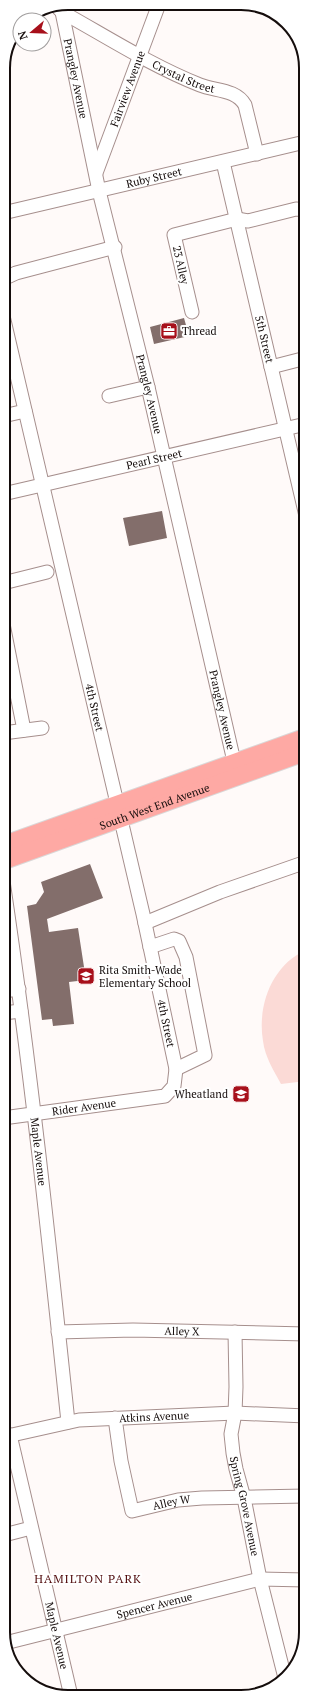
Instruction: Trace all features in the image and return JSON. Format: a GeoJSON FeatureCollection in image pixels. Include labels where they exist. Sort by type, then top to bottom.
{"type":"FeatureCollection","features":[{"type":"Feature","properties":{"kind":"main road","name":"South West End Avenue"},"geometry":{"type":"LineString","coordinates":[[10,858],[118,812],[236,769],[299,740]]}},
{"type":"Feature","properties":{"kind":"main road","name":"South West End Avenue"},"geometry":{"type":"LineString","coordinates":[[236,769],[299,754]]}},
{"type":"Feature","properties":{"kind":"main road","name":"South West End Avenue"},"geometry":{"type":"LineString","coordinates":[[10,843],[118,812]]}},
{"type":"Feature","properties":{"kind":"street","name":"Fairview Avenue"},"geometry":{"type":"LineString","coordinates":[[96,173],[156,10]]}},
{"type":"Feature","properties":{"kind":"street","name":"Prangley Avenue"},"geometry":{"type":"LineString","coordinates":[[60,11],[100,191],[115,247],[148,387],[236,769]]}},
{"type":"Feature","properties":{"kind":"street","name":"Crystal Street"},"geometry":{"type":"LineString","coordinates":[[61,11],[174,74],[208,88],[231,93],[241,98],[245,105],[257,154]]}},
{"type":"Feature","properties":{"kind":"street","name":"Ruby Street"},"geometry":{"type":"LineString","coordinates":[[10,211],[299,144]]}},
{"type":"Feature","properties":{"kind":"street","name":"5th Street"},"geometry":{"type":"LineString","coordinates":[[224,162],[270,367],[299,485]]}},
{"type":"Feature","properties":{"kind":"street"},"geometry":{"type":"LineString","coordinates":[[237,219],[248,221],[296,209],[299,210]]}},
{"type":"Feature","properties":{"kind":"street","name":"23 Alley"},"geometry":{"type":"LineString","coordinates":[[192,312],[174,235],[237,219]]}},
{"type":"Feature","properties":{"kind":"street"},"geometry":{"type":"LineString","coordinates":[[10,276],[115,247]]}},
{"type":"Feature","properties":{"kind":"street","name":"4th Street"},"geometry":{"type":"LineString","coordinates":[[10,346],[145,923],[176,1069],[174,1086],[165,1096]]}},
{"type":"Feature","properties":{"kind":"street"},"geometry":{"type":"LineString","coordinates":[[270,367],[299,360]]}},
{"type":"Feature","properties":{"kind":"street"},"geometry":{"type":"LineString","coordinates":[[109,396],[148,387]]}},
{"type":"Feature","properties":{"kind":"street"},"geometry":{"type":"LineString","coordinates":[[10,414],[25,411]]}},
{"type":"Feature","properties":{"kind":"street","name":"Pearl Street"},"geometry":{"type":"LineString","coordinates":[[10,492],[299,426]]}},
{"type":"Feature","properties":{"kind":"street"},"geometry":{"type":"LineString","coordinates":[[10,581],[47,572]]}},
{"type":"Feature","properties":{"kind":"street"},"geometry":{"type":"LineString","coordinates":[[10,659],[24,730]]}},
{"type":"Feature","properties":{"kind":"street"},"geometry":{"type":"LineString","coordinates":[[10,732],[42,728]]}},
{"type":"Feature","properties":{"kind":"street"},"geometry":{"type":"LineString","coordinates":[[145,923],[220,892],[299,864]]}},
{"type":"Feature","properties":{"kind":"street","name":"Maple Avenue"},"geometry":{"type":"LineString","coordinates":[[10,929],[34,1113],[68,1422]]}},
{"type":"Feature","properties":{"kind":"street"},"geometry":{"type":"LineString","coordinates":[[150,947],[174,939],[179,941],[186,957],[205,1055],[176,1069]]}},
{"type":"Feature","properties":{"kind":"street"},"geometry":{"type":"LineString","coordinates":[[10,991],[19,990]]}},
{"type":"Feature","properties":{"kind":"street"},"geometry":{"type":"LineString","coordinates":[[10,1012],[21,1011]]}},
{"type":"Feature","properties":{"kind":"street","name":"Rider Avenue"},"geometry":{"type":"LineString","coordinates":[[10,1117],[165,1096]]}},
{"type":"Feature","properties":{"kind":"street","name":"Alley X"},"geometry":{"type":"LineString","coordinates":[[58,1332],[133,1330],[299,1334]]}},
{"type":"Feature","properties":{"kind":"street","name":"Spring Grove Avenue"},"geometry":{"type":"LineString","coordinates":[[235,1332],[236,1387],[235,1413],[232,1434],[233,1453],[244,1498],[260,1579],[283,1671]]}},
{"type":"Feature","properties":{"kind":"street","name":"Atkins Avenue"},"geometry":{"type":"LineString","coordinates":[[10,1435],[68,1422],[115,1418],[235,1413],[299,1416]]}},
{"type":"Feature","properties":{"kind":"street","name":"Alley W"},"geometry":{"type":"LineString","coordinates":[[115,1418],[121,1461],[132,1511],[178,1500],[202,1498],[299,1496]]}},
{"type":"Feature","properties":{"kind":"street","name":"Maple Avenue"},"geometry":{"type":"LineString","coordinates":[[10,1448],[31,1528],[69,1690]]}},
{"type":"Feature","properties":{"kind":"street"},"geometry":{"type":"LineString","coordinates":[[10,1533],[31,1528]]}},
{"type":"Feature","properties":{"kind":"street","name":"Spencer Avenue"},"geometry":{"type":"LineString","coordinates":[[10,1642],[260,1579],[299,1580]]}},
{"type":"Feature","properties":{"kind":"shaded area"},"geometry":{"type":"Polygon","coordinates":[[[299,954],[299,1082],[281,1084],[270,1064],[264,1047],[262,1014],[265,1001],[276,976],[294,957],[299,954]]]}},
{"type":"Feature","properties":{"kind":"building","name":"Thread"},"geometry":{"type":"Polygon","coordinates":[[[184,318],[189,336],[154,344],[150,327],[184,318]]]}},
{"type":"Feature","properties":{"kind":"building"},"geometry":{"type":"Polygon","coordinates":[[[162,511],[167,538],[129,546],[123,518],[162,511]]]}},
{"type":"Feature","properties":{"kind":"building"},"geometry":{"type":"Polygon","coordinates":[[[90,864],[103,898],[47,919],[49,932],[78,928],[86,980],[69,982],[74,1024],[53,1026],[52,1019],[42,1020],[27,906],[36,904],[44,892],[41,882],[90,864]]]}},
{"type":"Feature","properties":{"kind":"place","name":"Thread"},"geometry":{"type":"Point","coordinates":[169,331]}},
{"type":"Feature","properties":{"kind":"place","name":"Rita Smith-Wade Elementary School"},"geometry":{"type":"Point","coordinates":[86,976]}},
{"type":"Feature","properties":{"kind":"place","name":"Wheatland"},"geometry":{"type":"Point","coordinates":[241,1094]}},
{"type":"Feature","properties":{"kind":"district","name":"HAMILTON PARK"},"geometry":{"type":"Point","coordinates":[88,1578]}}]}
